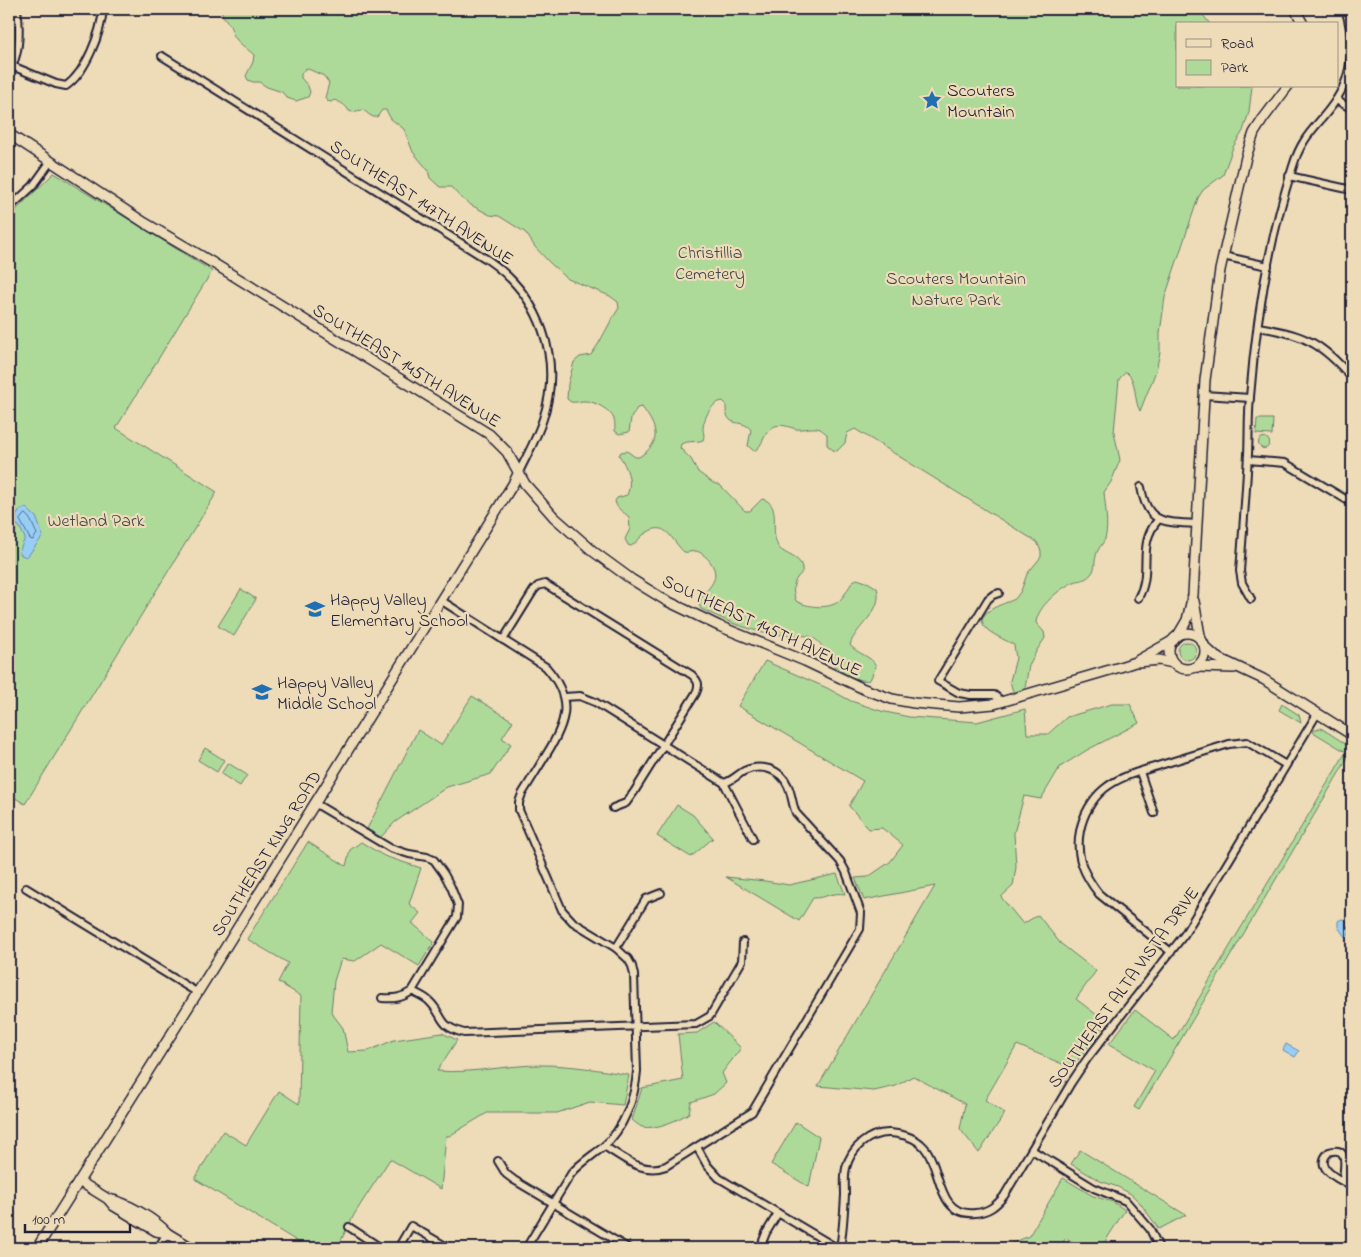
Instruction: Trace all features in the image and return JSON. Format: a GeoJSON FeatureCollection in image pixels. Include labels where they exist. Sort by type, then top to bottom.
{"type":"FeatureCollection","features":[{"type":"Feature","properties":{"kind":"main road"},"geometry":{"type":"LineString","coordinates":[[1295,9],[1302,22]]}},
{"type":"Feature","properties":{"kind":"main road"},"geometry":{"type":"LineString","coordinates":[[1174,663],[1169,651],[1187,620],[1193,595],[1204,395],[1211,330],[1223,256],[1246,157],[1254,133],[1262,119],[1286,88]]}},
{"type":"Feature","properties":{"kind":"main road","name":"SOUTHEAST 145TH AVENUE"},"geometry":{"type":"LineString","coordinates":[[9,134],[175,241],[484,431],[502,446],[513,461],[525,484],[540,502],[594,552],[640,585],[708,621],[805,661],[864,689],[892,699],[914,704],[980,707],[1094,676],[1135,662],[1175,638]]}},
{"type":"Feature","properties":{"kind":"main road","name":"SOUTHEAST KING ROAD"},"geometry":{"type":"LineString","coordinates":[[37,1248],[316,804],[442,601],[519,472]]}},
{"type":"Feature","properties":{"kind":"main road"},"geometry":{"type":"LineString","coordinates":[[1193,595],[1203,644],[1203,659],[1195,668]]}},
{"type":"Feature","properties":{"kind":"main road"},"geometry":{"type":"LineString","coordinates":[[1175,638],[1188,634],[1197,636],[1216,657],[1263,679],[1352,735]]}},
{"type":"Feature","properties":{"kind":"main road","name":"SOUTHEAST 145TH AVENUE"},"geometry":{"type":"LineString","coordinates":[[1135,662],[1159,660],[1174,663],[1182,668],[1195,668]]}},
{"type":"Feature","properties":{"kind":"main road"},"geometry":{"type":"LineString","coordinates":[[1195,668],[1240,668]]}},
{"type":"Feature","properties":{"kind":"main road"},"geometry":{"type":"LineString","coordinates":[[79,1181],[108,1199],[117,1200],[160,1225],[167,1233],[192,1248]]}},
{"type":"Feature","properties":{"kind":"street"},"geometry":{"type":"LineString","coordinates":[[17,9],[18,43],[11,69],[66,86],[73,81],[92,49],[98,36],[103,9]]}},
{"type":"Feature","properties":{"kind":"street"},"geometry":{"type":"LineString","coordinates":[[1251,599],[1242,583],[1240,571],[1248,460],[1250,398],[1258,327],[1268,266],[1289,176],[1299,147],[1336,100],[1342,89],[1352,57],[1350,29],[1345,9]]}},
{"type":"Feature","properties":{"kind":"street","name":"SOUTHEAST 147TH AVENUE"},"geometry":{"type":"LineString","coordinates":[[162,56],[488,260],[504,272],[520,288],[531,303],[541,324],[547,342],[550,374],[549,391],[543,418],[519,472]]}},
{"type":"Feature","properties":{"kind":"street"},"geometry":{"type":"LineString","coordinates":[[1336,100],[1352,110]]}},
{"type":"Feature","properties":{"kind":"street"},"geometry":{"type":"LineString","coordinates":[[9,208],[33,186],[50,161]]}},
{"type":"Feature","properties":{"kind":"street"},"geometry":{"type":"LineString","coordinates":[[1289,176],[1352,190]]}},
{"type":"Feature","properties":{"kind":"street"},"geometry":{"type":"LineString","coordinates":[[1223,256],[1268,266]]}},
{"type":"Feature","properties":{"kind":"street"},"geometry":{"type":"LineString","coordinates":[[1258,327],[1295,334],[1314,342],[1327,351],[1352,378]]}},
{"type":"Feature","properties":{"kind":"street"},"geometry":{"type":"LineString","coordinates":[[1204,395],[1250,398]]}},
{"type":"Feature","properties":{"kind":"street"},"geometry":{"type":"LineString","coordinates":[[1248,460],[1285,463],[1352,503]]}},
{"type":"Feature","properties":{"kind":"street"},"geometry":{"type":"LineString","coordinates":[[1141,487],[1146,506],[1159,519],[1166,522],[1196,524]]}},
{"type":"Feature","properties":{"kind":"street"},"geometry":{"type":"LineString","coordinates":[[1138,598],[1144,587],[1147,540],[1150,530],[1159,519]]}},
{"type":"Feature","properties":{"kind":"street"},"geometry":{"type":"LineString","coordinates":[[503,640],[534,590],[538,586],[545,584],[692,675],[698,681],[699,687],[626,803],[613,808]]}},
{"type":"Feature","properties":{"kind":"street"},"geometry":{"type":"LineString","coordinates":[[999,593],[988,599],[938,681],[959,693],[994,695],[1003,702]]}},
{"type":"Feature","properties":{"kind":"street"},"geometry":{"type":"LineString","coordinates":[[442,601],[546,667],[554,676],[564,697],[565,712],[560,730],[522,794],[518,806],[562,910],[573,922],[616,948],[628,959],[634,975],[636,1085],[626,1114],[619,1127],[604,1146],[578,1166],[526,1248]]}},
{"type":"Feature","properties":{"kind":"street"},"geometry":{"type":"LineString","coordinates":[[564,697],[580,696],[595,702],[724,783],[753,839]]}},
{"type":"Feature","properties":{"kind":"street","name":"SOUTHEAST ALTA VISTA DRIVE"},"geometry":{"type":"LineString","coordinates":[[839,1248],[846,1169],[855,1149],[869,1137],[884,1133],[904,1134],[919,1142],[931,1156],[939,1183],[949,1203],[956,1209],[967,1213],[985,1212],[998,1203],[1087,1059],[1171,952],[1197,914],[1317,714]]}},
{"type":"Feature","properties":{"kind":"street"},"geometry":{"type":"LineString","coordinates":[[1171,952],[1099,894],[1084,871],[1079,846],[1086,812],[1104,789],[1119,779],[1239,742],[1247,742],[1286,765]]}},
{"type":"Feature","properties":{"kind":"street"},"geometry":{"type":"LineString","coordinates":[[604,1146],[640,1167],[652,1170],[666,1166],[752,1112],[860,929],[861,913],[840,861],[796,813],[789,787],[784,779],[768,768],[757,768],[745,771],[724,783]]}},
{"type":"Feature","properties":{"kind":"street"},"geometry":{"type":"LineString","coordinates":[[1140,772],[1154,813]]}},
{"type":"Feature","properties":{"kind":"street"},"geometry":{"type":"LineString","coordinates":[[316,804],[390,848],[434,860],[448,880],[458,905],[457,917],[412,990],[396,999],[382,998]]}},
{"type":"Feature","properties":{"kind":"street"},"geometry":{"type":"LineString","coordinates":[[26,888],[198,993]]}},
{"type":"Feature","properties":{"kind":"street"},"geometry":{"type":"LineString","coordinates":[[616,948],[646,899],[661,894]]}},
{"type":"Feature","properties":{"kind":"street"},"geometry":{"type":"LineString","coordinates":[[412,990],[430,1002],[447,1026],[454,1031],[464,1033],[687,1026],[704,1020],[714,1009],[742,961],[743,942]]}},
{"type":"Feature","properties":{"kind":"street"},"geometry":{"type":"LineString","coordinates":[[697,1147],[707,1165],[719,1178],[839,1248]]}},
{"type":"Feature","properties":{"kind":"street"},"geometry":{"type":"LineString","coordinates":[[1032,1150],[1094,1188],[1126,1201],[1150,1229],[1159,1248]]}},
{"type":"Feature","properties":{"kind":"street"},"geometry":{"type":"LineString","coordinates":[[1343,1181],[1345,1158],[1337,1151],[1329,1152],[1323,1160],[1323,1166],[1327,1171],[1352,1187]]}},
{"type":"Feature","properties":{"kind":"street"},"geometry":{"type":"LineString","coordinates":[[498,1161],[506,1174],[514,1180],[628,1248]]}},
{"type":"Feature","properties":{"kind":"street"},"geometry":{"type":"LineString","coordinates":[[760,1248],[766,1233],[778,1213]]}},
{"type":"Feature","properties":{"kind":"street"},"geometry":{"type":"LineString","coordinates":[[398,1248],[412,1226],[449,1248]]}},
{"type":"Feature","properties":{"kind":"street"},"geometry":{"type":"LineString","coordinates":[[349,1227],[381,1248]]}},
{"type":"Feature","properties":{"kind":"street"},"geometry":{"type":"LineString","coordinates":[[158,1248],[167,1233]]}},
{"type":"Feature","properties":{"kind":"green space","name":"Scouters Mountain Nature Park"},"geometry":{"type":"Polygon","coordinates":[[[221,9],[1198,9],[1208,22],[1176,22],[1176,88],[1252,88],[1249,112],[1243,131],[1233,147],[1223,175],[1203,190],[1198,198],[1165,297],[1160,333],[1160,352],[1156,371],[1140,411],[1130,376],[1126,372],[1119,379],[1114,432],[1120,460],[1111,482],[1104,492],[1107,522],[1105,539],[1095,558],[1094,570],[1089,576],[1062,589],[1040,611],[1036,623],[1044,632],[1045,638],[1029,665],[1024,694],[1013,692],[1010,681],[1016,658],[1014,645],[989,631],[983,625],[982,619],[990,610],[1015,599],[1021,591],[1027,574],[1041,557],[1041,551],[1037,542],[855,429],[847,433],[845,443],[837,451],[827,445],[827,434],[821,429],[796,429],[779,425],[767,432],[760,446],[754,451],[748,446],[751,430],[747,426],[731,421],[728,418],[726,404],[723,401],[715,404],[707,415],[703,428],[703,440],[681,444],[680,448],[691,459],[698,472],[713,483],[720,485],[745,511],[750,511],[762,499],[772,505],[775,536],[778,546],[799,561],[802,568],[794,586],[796,601],[818,607],[835,604],[843,597],[853,581],[857,579],[877,588],[877,604],[850,645],[871,660],[876,666],[870,680],[854,678],[839,669],[828,659],[821,645],[809,636],[766,634],[732,623],[701,609],[699,603],[701,598],[713,583],[715,576],[714,569],[706,557],[696,551],[684,552],[671,536],[662,529],[651,530],[631,546],[628,545],[625,539],[630,529],[629,517],[619,508],[615,501],[617,498],[627,495],[629,480],[627,470],[619,455],[621,452],[627,451],[635,457],[639,457],[652,446],[655,434],[647,414],[642,407],[637,408],[631,418],[629,432],[619,434],[615,431],[614,419],[606,409],[592,402],[571,402],[567,399],[568,384],[574,362],[580,357],[591,355],[619,308],[618,302],[610,296],[568,279],[535,247],[526,233],[499,216],[490,215],[471,205],[451,187],[440,187],[430,178],[428,170],[413,152],[404,129],[391,119],[386,110],[382,110],[377,117],[373,117],[363,110],[349,111],[343,104],[334,100],[331,102],[327,101],[325,98],[329,83],[324,76],[306,68],[301,74],[301,78],[308,86],[310,92],[308,97],[296,101],[287,98],[282,92],[259,82],[248,80],[246,76],[253,62],[254,55],[235,37],[221,9]]]}},
{"type":"Feature","properties":{"kind":"green space","name":"Wetland Park"},"geometry":{"type":"Polygon","coordinates":[[[54,173],[212,271],[116,428],[217,492],[25,804],[9,794],[9,222],[17,209],[54,173]]]}},
{"type":"Feature","properties":{"kind":"green space"},"geometry":{"type":"Polygon","coordinates":[[[1257,419],[1273,419],[1272,435],[1256,434],[1257,419]]]}},
{"type":"Feature","properties":{"kind":"green space"},"geometry":{"type":"Polygon","coordinates":[[[1264,437],[1270,443],[1264,449],[1258,443],[1264,437]]]}},
{"type":"Feature","properties":{"kind":"green space"},"geometry":{"type":"Polygon","coordinates":[[[241,589],[256,599],[234,636],[218,626],[241,589]]]}},
{"type":"Feature","properties":{"kind":"green space"},"geometry":{"type":"Polygon","coordinates":[[[1183,642],[1191,642],[1196,647],[1194,658],[1183,660],[1178,655],[1178,647],[1183,642]]]}},
{"type":"Feature","properties":{"kind":"green space"},"geometry":{"type":"Polygon","coordinates":[[[765,661],[827,688],[851,701],[881,711],[909,717],[977,722],[1025,709],[1027,734],[1048,734],[1067,717],[1112,704],[1130,704],[1139,723],[1087,750],[1060,767],[1041,799],[1024,796],[1014,833],[1016,867],[1013,886],[1001,897],[1023,924],[1038,915],[1060,943],[1096,971],[1076,999],[1106,1022],[1072,1068],[1017,1045],[985,1100],[1005,1113],[979,1153],[960,1129],[965,1104],[913,1076],[896,1086],[874,1091],[818,1086],[935,886],[864,900],[855,878],[868,877],[890,862],[903,845],[882,828],[869,829],[849,806],[863,781],[738,706],[765,661]]]}},
{"type":"Feature","properties":{"kind":"green space"},"geometry":{"type":"Polygon","coordinates":[[[472,696],[513,721],[502,738],[511,744],[491,774],[447,787],[395,822],[380,838],[367,829],[418,730],[441,745],[472,696]]]}},
{"type":"Feature","properties":{"kind":"green space"},"geometry":{"type":"Polygon","coordinates":[[[1282,704],[1299,715],[1301,723],[1279,710],[1282,704]]]}},
{"type":"Feature","properties":{"kind":"green space"},"geometry":{"type":"Polygon","coordinates":[[[1321,728],[1352,748],[1352,751],[1139,1110],[1134,1107],[1155,1071],[1109,1044],[1135,1010],[1174,1040],[1346,752],[1313,732],[1321,728]]]}},
{"type":"Feature","properties":{"kind":"green space"},"geometry":{"type":"Polygon","coordinates":[[[205,748],[224,760],[217,772],[198,760],[205,748]]]}},
{"type":"Feature","properties":{"kind":"green space"},"geometry":{"type":"Polygon","coordinates":[[[228,763],[247,775],[240,786],[221,774],[228,763]]]}},
{"type":"Feature","properties":{"kind":"green space"},"geometry":{"type":"Polygon","coordinates":[[[677,805],[693,815],[713,838],[691,857],[657,836],[677,805]]]}},
{"type":"Feature","properties":{"kind":"green space"},"geometry":{"type":"Polygon","coordinates":[[[308,842],[346,866],[350,850],[361,842],[384,856],[421,868],[409,904],[420,913],[412,923],[434,942],[419,966],[381,943],[355,961],[341,959],[334,981],[331,1012],[343,1028],[348,1052],[368,1051],[394,1040],[442,1033],[457,1040],[437,1071],[450,1072],[528,1065],[552,1065],[629,1075],[623,1105],[590,1102],[557,1113],[487,1113],[446,1136],[441,1189],[390,1159],[355,1213],[337,1248],[308,1248],[195,1179],[223,1131],[246,1145],[279,1091],[299,1104],[301,996],[278,982],[288,963],[247,939],[308,842]]]}},
{"type":"Feature","properties":{"kind":"green space"},"geometry":{"type":"Polygon","coordinates":[[[837,874],[845,894],[813,898],[799,921],[726,877],[789,885],[837,874]]]}},
{"type":"Feature","properties":{"kind":"green space"},"geometry":{"type":"Polygon","coordinates":[[[714,1022],[741,1048],[722,1073],[726,1083],[714,1094],[691,1102],[689,1113],[673,1121],[648,1128],[632,1120],[642,1088],[683,1080],[678,1034],[697,1033],[714,1022]]]}},
{"type":"Feature","properties":{"kind":"green space"},"geometry":{"type":"Polygon","coordinates":[[[796,1122],[819,1137],[809,1187],[771,1164],[796,1122]]]}},
{"type":"Feature","properties":{"kind":"green space"},"geometry":{"type":"Polygon","coordinates":[[[1080,1150],[1186,1215],[1159,1229],[1131,1194],[1100,1181],[1071,1164],[1080,1150]]]}},
{"type":"Feature","properties":{"kind":"green space"},"geometry":{"type":"Polygon","coordinates":[[[1063,1178],[1093,1196],[1113,1202],[1125,1210],[1101,1248],[1083,1248],[1066,1238],[1059,1248],[1001,1248],[1029,1236],[1063,1178]]]}},
{"type":"Feature","properties":{"kind":"water"},"geometry":{"type":"Polygon","coordinates":[[[26,508],[36,517],[43,536],[27,557],[19,552],[25,538],[19,526],[12,522],[21,509],[26,508]]]}},
{"type":"Feature","properties":{"kind":"water"},"geometry":{"type":"Polygon","coordinates":[[[1346,920],[1346,926],[1351,931],[1345,937],[1338,927],[1338,921],[1346,920]]]}},
{"type":"Feature","properties":{"kind":"water"},"geometry":{"type":"Polygon","coordinates":[[[1286,1044],[1299,1051],[1295,1057],[1283,1050],[1286,1044]]]}},
{"type":"Feature","properties":{"kind":"waterway"},"geometry":{"type":"LineString","coordinates":[[9,1183],[14,1192],[14,1206],[9,1220]]}},
{"type":"Feature","properties":{"kind":"waterway"},"geometry":{"type":"LineString","coordinates":[[9,1236],[22,1248]]}},
{"type":"Feature","properties":{"kind":"place","name":"Scouters Mountain"},"geometry":{"type":"Point","coordinates":[932,100]}},
{"type":"Feature","properties":{"kind":"place","name":"Happy Valley Elementary School"},"geometry":{"type":"Point","coordinates":[315,609]}},
{"type":"Feature","properties":{"kind":"place","name":"Happy Valley Middle School"},"geometry":{"type":"Point","coordinates":[262,692]}},
{"type":"Feature","properties":{"kind":"park label","name":"Christillia Cemetery"},"geometry":{"type":"Point","coordinates":[710,262]}}]}
